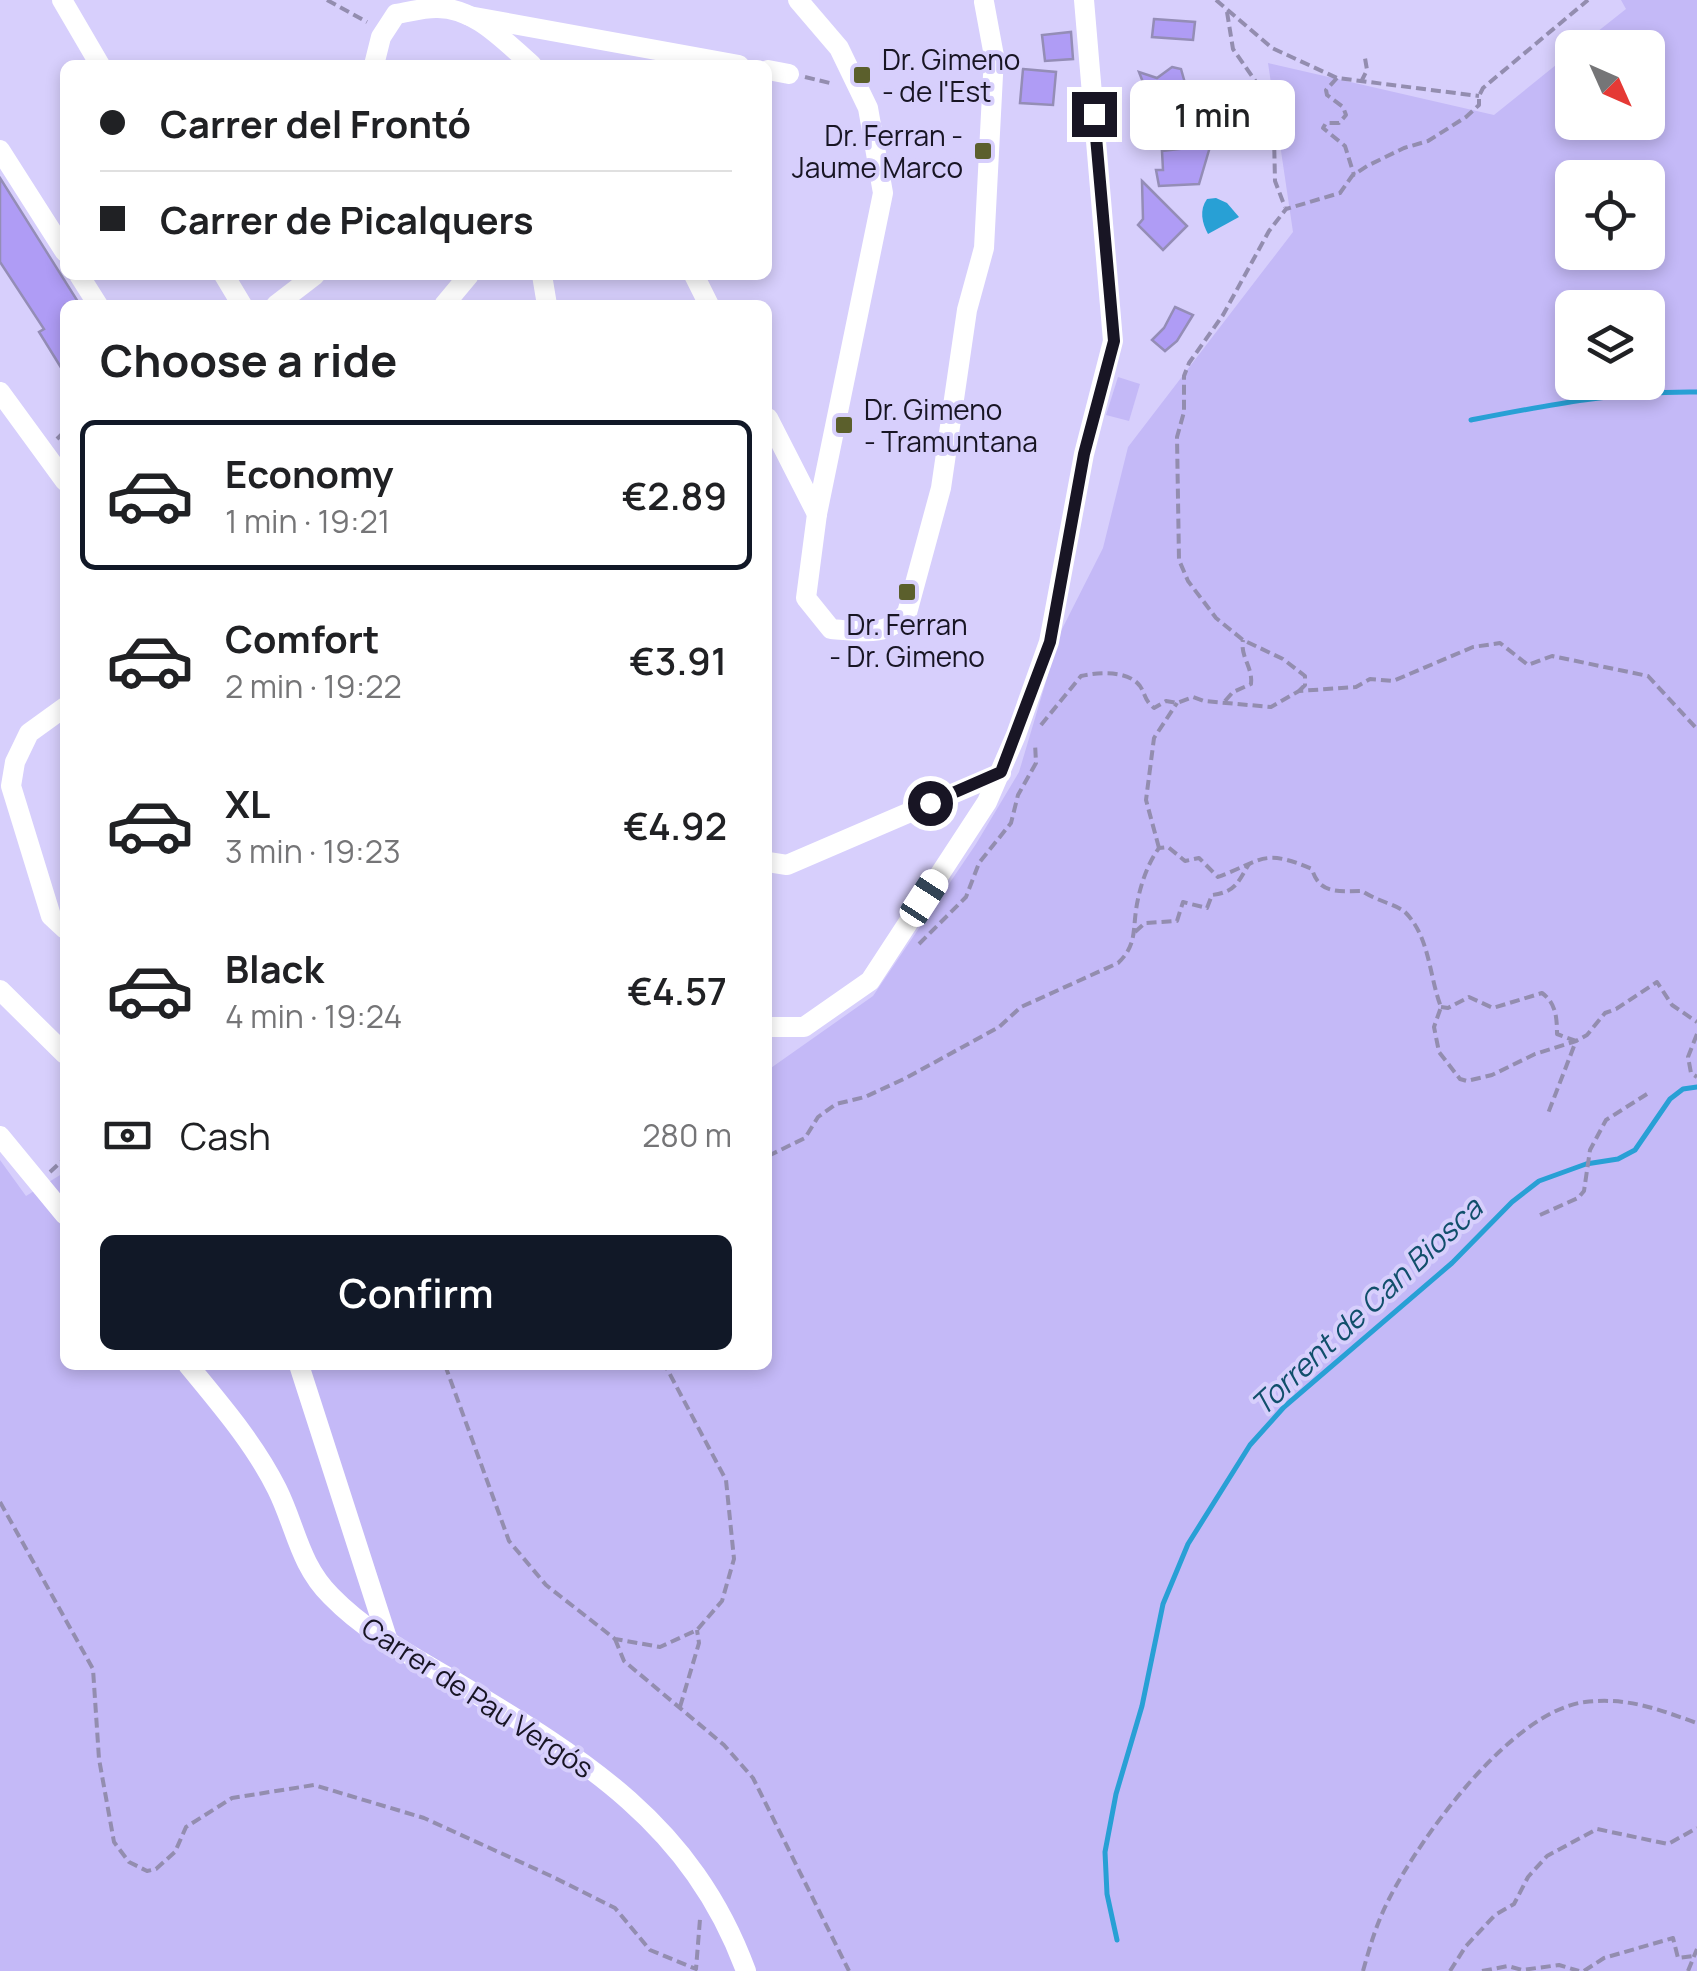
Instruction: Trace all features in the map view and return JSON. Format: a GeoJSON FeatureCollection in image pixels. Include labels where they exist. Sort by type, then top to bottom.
{"type":"FeatureCollection","features":[{"type":"Feature","properties":{"kind":"street"},"geometry":{"type":"LineString","coordinates":[[62,0],[97,60]]}},
{"type":"Feature","properties":{"kind":"street"},"geometry":{"type":"LineString","coordinates":[[798,0],[840,48],[868,108],[883,193],[817,514],[806,598],[831,629],[883,631],[907,613],[942,488],[967,310],[984,248],[994,56],[983,1]]}},
{"type":"Feature","properties":{"kind":"street"},"geometry":{"type":"LineString","coordinates":[[772,1026],[804,1027],[870,981],[987,802],[1050,642],[1084,454],[1114,341],[1084,0]]}},
{"type":"Feature","properties":{"kind":"street"},"geometry":{"type":"LineString","coordinates":[[375,60],[382,35],[396,14],[438,7],[712,60]]}},
{"type":"Feature","properties":{"kind":"street"},"geometry":{"type":"LineString","coordinates":[[469,16],[526,60]]}},
{"type":"Feature","properties":{"kind":"street"},"geometry":{"type":"LineString","coordinates":[[772,71],[789,74]]}},
{"type":"Feature","properties":{"kind":"street"},"geometry":{"type":"LineString","coordinates":[[0,150],[60,244]]}},
{"type":"Feature","properties":{"kind":"street"},"geometry":{"type":"LineString","coordinates":[[282,300],[308,280]]}},
{"type":"Feature","properties":{"kind":"street"},"geometry":{"type":"LineString","coordinates":[[448,300],[465,280]]}},
{"type":"Feature","properties":{"kind":"street"},"geometry":{"type":"LineString","coordinates":[[0,392],[60,474]]}},
{"type":"Feature","properties":{"kind":"street"},"geometry":{"type":"LineString","coordinates":[[772,426],[817,514]]}},
{"type":"Feature","properties":{"kind":"street"},"geometry":{"type":"LineString","coordinates":[[60,711],[29,733],[15,762],[11,786],[51,916],[60,924]]}},
{"type":"Feature","properties":{"kind":"street"},"geometry":{"type":"LineString","coordinates":[[772,862],[787,864],[1001,772]]}},
{"type":"Feature","properties":{"kind":"street"},"geometry":{"type":"LineString","coordinates":[[0,990],[60,1049]]}},
{"type":"Feature","properties":{"kind":"street"},"geometry":{"type":"LineString","coordinates":[[0,1136],[60,1209]]}},
{"type":"Feature","properties":{"kind":"street","name":"Carrer de Pau Vergós"},"geometry":{"type":"LineString","coordinates":[[192,1370],[254,1451],[278,1490],[300,1552],[327,1593],[359,1624],[565,1751],[622,1792],[655,1823],[711,1898],[728,1924],[746,1971]]}},
{"type":"Feature","properties":{"kind":"street"},"geometry":{"type":"LineString","coordinates":[[301,1370],[388,1641]]}},
{"type":"Feature","properties":{"kind":"path"},"geometry":{"type":"LineString","coordinates":[[327,0],[382,35]]}},
{"type":"Feature","properties":{"kind":"path"},"geometry":{"type":"LineString","coordinates":[[1216,0],[1272,48],[1338,78],[1478,96]]}},
{"type":"Feature","properties":{"kind":"path"},"geometry":{"type":"LineString","coordinates":[[1299,691],[1306,680],[1301,673],[1266,649],[1244,640],[1207,609],[1179,560],[1178,437],[1189,362],[1224,315],[1269,231],[1286,209],[1340,193],[1354,175],[1404,148],[1428,141],[1466,117],[1479,106],[1478,96],[1483,88],[1588,0]]}},
{"type":"Feature","properties":{"kind":"path"},"geometry":{"type":"LineString","coordinates":[[1227,12],[1233,49],[1263,92],[1261,114],[1274,136],[1275,181],[1286,209]]}},
{"type":"Feature","properties":{"kind":"path"},"geometry":{"type":"LineString","coordinates":[[1361,82],[1367,70],[1365,58]]}},
{"type":"Feature","properties":{"kind":"path"},"geometry":{"type":"LineString","coordinates":[[789,74],[857,84]]}},
{"type":"Feature","properties":{"kind":"path"},"geometry":{"type":"LineString","coordinates":[[1338,78],[1326,95],[1343,107],[1346,115],[1339,123],[1326,123],[1323,128],[1345,146],[1354,175]]}},
{"type":"Feature","properties":{"kind":"path"},"geometry":{"type":"LineString","coordinates":[[1225,701],[1251,684],[1252,672],[1241,650],[1244,640]]}},
{"type":"Feature","properties":{"kind":"path"},"geometry":{"type":"LineString","coordinates":[[916,947],[966,897],[979,863],[1011,823],[1018,795],[1036,763],[1035,736],[1081,676],[1120,674],[1139,684],[1146,702],[1154,708],[1166,701],[1176,703],[1194,697],[1271,707],[1299,691],[1356,688],[1370,679],[1393,681],[1474,647],[1500,643],[1528,666],[1552,656],[1648,676],[1697,728]]}},
{"type":"Feature","properties":{"kind":"path"},"geometry":{"type":"LineString","coordinates":[[772,1154],[805,1138],[818,1117],[836,1104],[865,1097],[906,1078],[999,1027],[1020,1006],[1118,962],[1128,953],[1147,866],[1159,848],[1146,800],[1156,732],[1176,703]]}},
{"type":"Feature","properties":{"kind":"path"},"geometry":{"type":"LineString","coordinates":[[1159,848],[1168,847],[1185,862],[1199,858],[1218,878],[1251,861],[1274,856],[1294,861],[1312,869],[1315,882],[1322,888],[1344,894],[1362,891],[1375,901],[1403,910],[1427,947],[1428,967],[1441,1008],[1434,1027],[1439,1052],[1460,1079],[1492,1075],[1535,1054],[1576,1041],[1587,1035],[1605,1013],[1657,982],[1672,1005],[1697,1022]]}},
{"type":"Feature","properties":{"kind":"path"},"geometry":{"type":"LineString","coordinates":[[1135,932],[1145,923],[1177,921],[1183,902],[1207,908],[1212,895],[1231,892],[1251,861]]}},
{"type":"Feature","properties":{"kind":"path"},"geometry":{"type":"LineString","coordinates":[[1441,1008],[1469,996],[1492,1008],[1542,993],[1554,1007],[1557,1034],[1576,1041]]}},
{"type":"Feature","properties":{"kind":"path"},"geometry":{"type":"LineString","coordinates":[[1697,1034],[1688,1058],[1691,1073],[1697,1077]]}},
{"type":"Feature","properties":{"kind":"path"},"geometry":{"type":"LineString","coordinates":[[1547,1116],[1576,1041]]}},
{"type":"Feature","properties":{"kind":"path"},"geometry":{"type":"LineString","coordinates":[[1540,1215],[1578,1198],[1584,1190],[1590,1150],[1606,1120],[1648,1094]]}},
{"type":"Feature","properties":{"kind":"path"},"geometry":{"type":"LineString","coordinates":[[447,1370],[509,1541],[546,1586],[615,1640],[624,1660],[724,1744],[753,1778],[848,1971]]}},
{"type":"Feature","properties":{"kind":"path"},"geometry":{"type":"LineString","coordinates":[[615,1640],[660,1647],[697,1630],[722,1601],[734,1559],[726,1480],[669,1370]]}},
{"type":"Feature","properties":{"kind":"path"},"geometry":{"type":"LineString","coordinates":[[0,1502],[92,1669],[99,1759],[114,1842],[129,1862],[146,1872],[175,1852],[186,1827],[232,1798],[314,1785],[424,1818],[551,1876],[616,1908],[650,1950],[697,1970],[700,1913],[711,1898]]}},
{"type":"Feature","properties":{"kind":"path"},"geometry":{"type":"LineString","coordinates":[[680,1707],[699,1643],[697,1630]]}},
{"type":"Feature","properties":{"kind":"path"},"geometry":{"type":"LineString","coordinates":[[1363,1971],[1389,1897],[1426,1840],[1512,1738],[1551,1713],[1582,1702],[1633,1700],[1697,1722]]}},
{"type":"Feature","properties":{"kind":"path"},"geometry":{"type":"LineString","coordinates":[[1450,1971],[1466,1946],[1495,1915],[1514,1904],[1528,1877],[1548,1856],[1597,1828],[1668,1844],[1697,1828]]}},
{"type":"Feature","properties":{"kind":"path"},"geometry":{"type":"LineString","coordinates":[[1482,1971],[1558,1965],[1582,1971],[1604,1958],[1673,1938],[1678,1958],[1693,1956]]}},
{"type":"Feature","properties":{"kind":"path"},"geometry":{"type":"LineString","coordinates":[[1688,1971],[1697,1950]]}},
{"type":"Feature","properties":{"kind":"shaded area"},"geometry":{"type":"Polygon","coordinates":[[[1621,0],[1697,0],[1697,1971],[0,1971],[0,1160],[26,1196],[60,1175],[60,1370],[772,1370],[772,1067],[873,996],[976,844],[1019,772],[1061,631],[1103,548],[1128,447],[1293,232],[1268,63],[1494,115],[1555,66],[1555,140],[1665,140],[1665,30],[1599,30],[1626,9],[1621,0]]]}},
{"type":"Feature","properties":{"kind":"shaded area"},"geometry":{"type":"Polygon","coordinates":[[[1118,377],[1140,384],[1129,421],[1106,415],[1118,377]]]}},
{"type":"Feature","properties":{"kind":"water"},"geometry":{"type":"Polygon","coordinates":[[[1207,199],[1227,203],[1239,217],[1208,234],[1203,208],[1207,199]]]}},
{"type":"Feature","properties":{"kind":"building"},"geometry":{"type":"Polygon","coordinates":[[[1154,19],[1195,22],[1193,40],[1152,37],[1154,19]]]}},
{"type":"Feature","properties":{"kind":"building"},"geometry":{"type":"Polygon","coordinates":[[[1071,32],[1073,59],[1045,61],[1042,35],[1071,32]]]}},
{"type":"Feature","properties":{"kind":"building"},"geometry":{"type":"Polygon","coordinates":[[[1172,67],[1181,69],[1196,122],[1217,123],[1199,184],[1159,186],[1156,170],[1163,170],[1162,151],[1180,149],[1177,104],[1152,111],[1140,96],[1146,90],[1139,72],[1157,78],[1172,67]]]}},
{"type":"Feature","properties":{"kind":"building"},"geometry":{"type":"Polygon","coordinates":[[[1023,69],[1056,72],[1053,105],[1020,103],[1023,69]]]}},
{"type":"Feature","properties":{"kind":"building"},"geometry":{"type":"Polygon","coordinates":[[[0,178],[60,273],[60,280],[64,280],[77,300],[60,300],[60,366],[39,332],[44,329],[0,262],[0,178]]]}},
{"type":"Feature","properties":{"kind":"building"},"geometry":{"type":"Polygon","coordinates":[[[1142,181],[1187,226],[1163,250],[1138,225],[1143,219],[1142,181]]]}},
{"type":"Feature","properties":{"kind":"building"},"geometry":{"type":"Polygon","coordinates":[[[1175,307],[1193,315],[1177,341],[1165,351],[1152,340],[1175,307]]]}},
{"type":"Feature","properties":{"kind":"waterway"},"geometry":{"type":"LineString","coordinates":[[1471,420],[1611,396],[1697,392]]}},
{"type":"Feature","properties":{"kind":"waterway","name":"Torrent de Can Biosca"},"geometry":{"type":"LineString","coordinates":[[1117,1940],[1107,1894],[1105,1852],[1163,1604],[1188,1544],[1250,1445],[1284,1407],[1452,1263],[1512,1202],[1539,1181],[1586,1164],[1618,1159],[1635,1150],[1670,1099],[1683,1089],[1697,1087]]}},
{"type":"Feature","properties":{"kind":"place","name":"Dr. Gimeno - de l'Est"},"geometry":{"type":"Point","coordinates":[862,75]}},
{"type":"Feature","properties":{"kind":"place","name":"Dr. Ferran - Jaume Marco"},"geometry":{"type":"Point","coordinates":[983,151]}},
{"type":"Feature","properties":{"kind":"place","name":"Dr. Gimeno - Tramuntana"},"geometry":{"type":"Point","coordinates":[844,425]}},
{"type":"Feature","properties":{"kind":"place","name":"Dr. Ferran - Dr. Gimeno"},"geometry":{"type":"Point","coordinates":[907,592]}},
{"type":"Feature","properties":{"kind":"route"},"geometry":{"type":"LineString","coordinates":[[930,803],[1001,772],[1050,642],[1084,454],[1114,341],[1094,114]]}}]}
